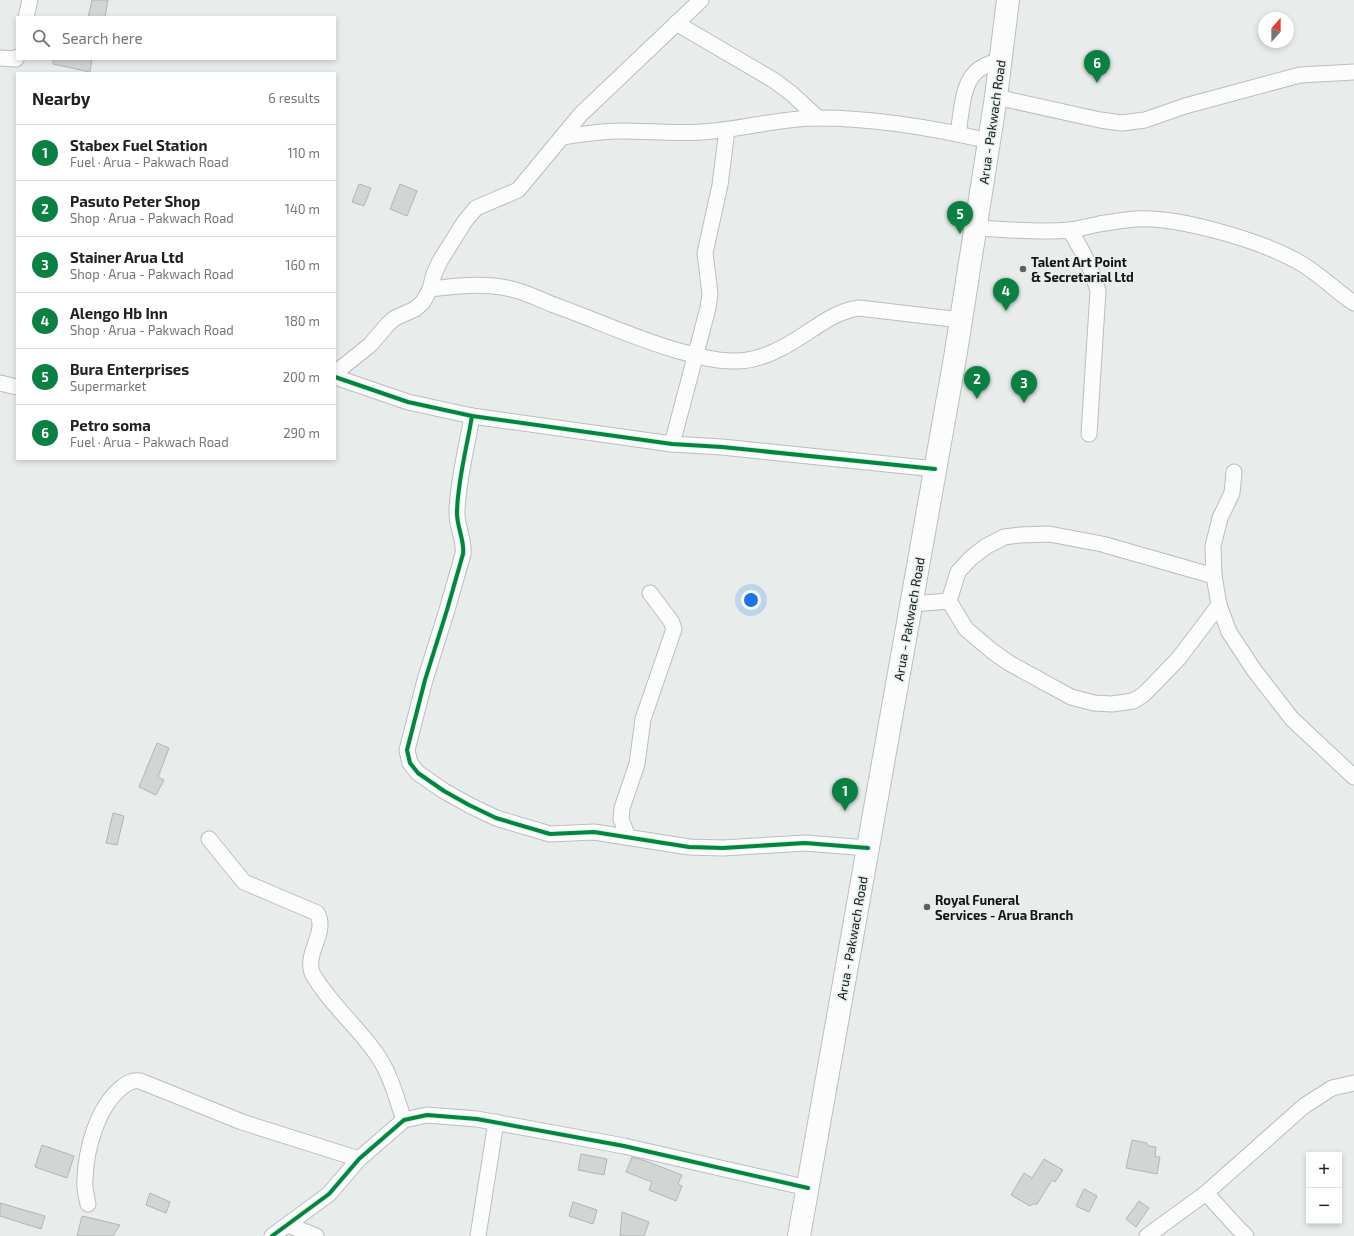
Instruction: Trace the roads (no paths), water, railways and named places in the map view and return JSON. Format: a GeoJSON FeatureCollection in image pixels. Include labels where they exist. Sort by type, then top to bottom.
{"type":"FeatureCollection","features":[{"type":"Feature","properties":{"kind":"main road","name":"Arua - Pakwach Road"},"geometry":{"type":"LineString","coordinates":[[799,1236],[912,604],[961,320],[996,97],[1008,0]]}},
{"type":"Feature","properties":{"kind":"street"},"geometry":{"type":"LineString","coordinates":[[26,16],[30,0]]}},
{"type":"Feature","properties":{"kind":"street"},"geometry":{"type":"LineString","coordinates":[[336,372],[370,345],[395,318],[415,309],[423,302],[430,289],[440,261],[473,210],[479,206],[518,190],[581,114],[701,0]]}},
{"type":"Feature","properties":{"kind":"street"},"geometry":{"type":"LineString","coordinates":[[676,23],[775,81],[792,94],[818,118]]}},
{"type":"Feature","properties":{"kind":"street"},"geometry":{"type":"LineString","coordinates":[[0,58],[16,59]]}},
{"type":"Feature","properties":{"kind":"street"},"geometry":{"type":"LineString","coordinates":[[958,133],[965,92],[969,81],[978,70],[1001,59]]}},
{"type":"Feature","properties":{"kind":"street"},"geometry":{"type":"LineString","coordinates":[[996,97],[1100,120],[1122,123],[1145,120],[1185,106],[1300,75],[1354,72]]}},
{"type":"Feature","properties":{"kind":"street"},"geometry":{"type":"LineString","coordinates":[[562,137],[589,133],[621,131],[680,133],[727,130],[818,118],[888,123],[958,133],[989,141]]}},
{"type":"Feature","properties":{"kind":"street"},"geometry":{"type":"LineString","coordinates":[[672,444],[695,355],[706,321],[709,302],[705,253],[720,185],[727,130]]}},
{"type":"Feature","properties":{"kind":"street"},"geometry":{"type":"LineString","coordinates":[[975,228],[1040,231],[1070,230],[1136,219],[1152,219],[1200,227],[1240,238],[1287,256],[1310,270],[1354,303]]}},
{"type":"Feature","properties":{"kind":"street"},"geometry":{"type":"LineString","coordinates":[[1070,230],[1088,260],[1094,274],[1098,291],[1089,434]]}},
{"type":"Feature","properties":{"kind":"street"},"geometry":{"type":"LineString","coordinates":[[430,289],[482,285],[515,290],[649,342],[722,361],[747,361],[763,357],[804,335],[835,315],[844,311],[859,308],[961,320]]}},
{"type":"Feature","properties":{"kind":"street"},"geometry":{"type":"LineString","coordinates":[[336,377],[408,402],[472,416],[672,444],[722,447],[935,469]]}},
{"type":"Feature","properties":{"kind":"street"},"geometry":{"type":"LineString","coordinates":[[0,383],[16,387]]}},
{"type":"Feature","properties":{"kind":"street"},"geometry":{"type":"LineString","coordinates":[[472,416],[460,485],[457,512],[459,532],[464,548],[463,554],[423,687],[407,750],[410,763],[418,773],[444,791],[496,818],[550,834],[594,832],[689,847],[723,848],[805,843],[868,848]]}},
{"type":"Feature","properties":{"kind":"street"},"geometry":{"type":"LineString","coordinates":[[1234,472],[1232,493],[1216,530],[1213,546],[1214,576],[1219,605],[1229,632],[1241,652],[1292,719],[1354,777]]}},
{"type":"Feature","properties":{"kind":"street"},"geometry":{"type":"LineString","coordinates":[[1214,576],[1102,544],[1049,534],[1020,534],[1004,537],[984,548],[971,558],[958,572],[949,601],[966,629],[992,651],[1009,662],[1071,697],[1094,703],[1112,704],[1133,701],[1143,695],[1179,658],[1219,605]]}},
{"type":"Feature","properties":{"kind":"street"},"geometry":{"type":"LineString","coordinates":[[628,837],[621,819],[622,808],[637,764],[643,720],[674,629],[650,593]]}},
{"type":"Feature","properties":{"kind":"street"},"geometry":{"type":"LineString","coordinates":[[912,604],[949,601]]}},
{"type":"Feature","properties":{"kind":"street"},"geometry":{"type":"LineString","coordinates":[[209,839],[244,882],[317,913],[321,926],[310,964],[312,973],[339,1010],[376,1053],[390,1078],[404,1120]]}},
{"type":"Feature","properties":{"kind":"street"},"geometry":{"type":"LineString","coordinates":[[88,1204],[85,1188],[86,1164],[100,1114],[116,1092],[129,1082],[135,1080],[242,1122],[359,1159]]}},
{"type":"Feature","properties":{"kind":"street"},"geometry":{"type":"LineString","coordinates":[[1147,1236],[1206,1193],[1304,1106],[1332,1088],[1354,1083]]}},
{"type":"Feature","properties":{"kind":"street"},"geometry":{"type":"LineString","coordinates":[[272,1236],[334,1189],[359,1159],[404,1120],[433,1115],[496,1122],[624,1146],[808,1188]]}},
{"type":"Feature","properties":{"kind":"street"},"geometry":{"type":"LineString","coordinates":[[478,1236],[496,1122]]}},
{"type":"Feature","properties":{"kind":"street"},"geometry":{"type":"LineString","coordinates":[[1206,1193],[1246,1236]]}},
{"type":"Feature","properties":{"kind":"street"},"geometry":{"type":"LineString","coordinates":[[288,1225],[316,1236]]}},
{"type":"Feature","properties":{"kind":"place","name":"Petro soma"},"geometry":{"type":"Point","coordinates":[1097,83]}},
{"type":"Feature","properties":{"kind":"place","name":"Bura Enterprises"},"geometry":{"type":"Point","coordinates":[960,234]}},
{"type":"Feature","properties":{"kind":"place","name":"Talent Art Point & Secretarial Ltd"},"geometry":{"type":"Point","coordinates":[1023,269]}},
{"type":"Feature","properties":{"kind":"place","name":"Alengo Hb Inn"},"geometry":{"type":"Point","coordinates":[1006,311]}},
{"type":"Feature","properties":{"kind":"place","name":"Pasuto Peter Shop"},"geometry":{"type":"Point","coordinates":[977,399]}},
{"type":"Feature","properties":{"kind":"place","name":"Stainer Arua Ltd"},"geometry":{"type":"Point","coordinates":[1024,403]}},
{"type":"Feature","properties":{"kind":"place","name":"Stabex Fuel Station"},"geometry":{"type":"Point","coordinates":[845,811]}},
{"type":"Feature","properties":{"kind":"place","name":"Royal Funeral Services - Arua Branch"},"geometry":{"type":"Point","coordinates":[927,907]}}]}
